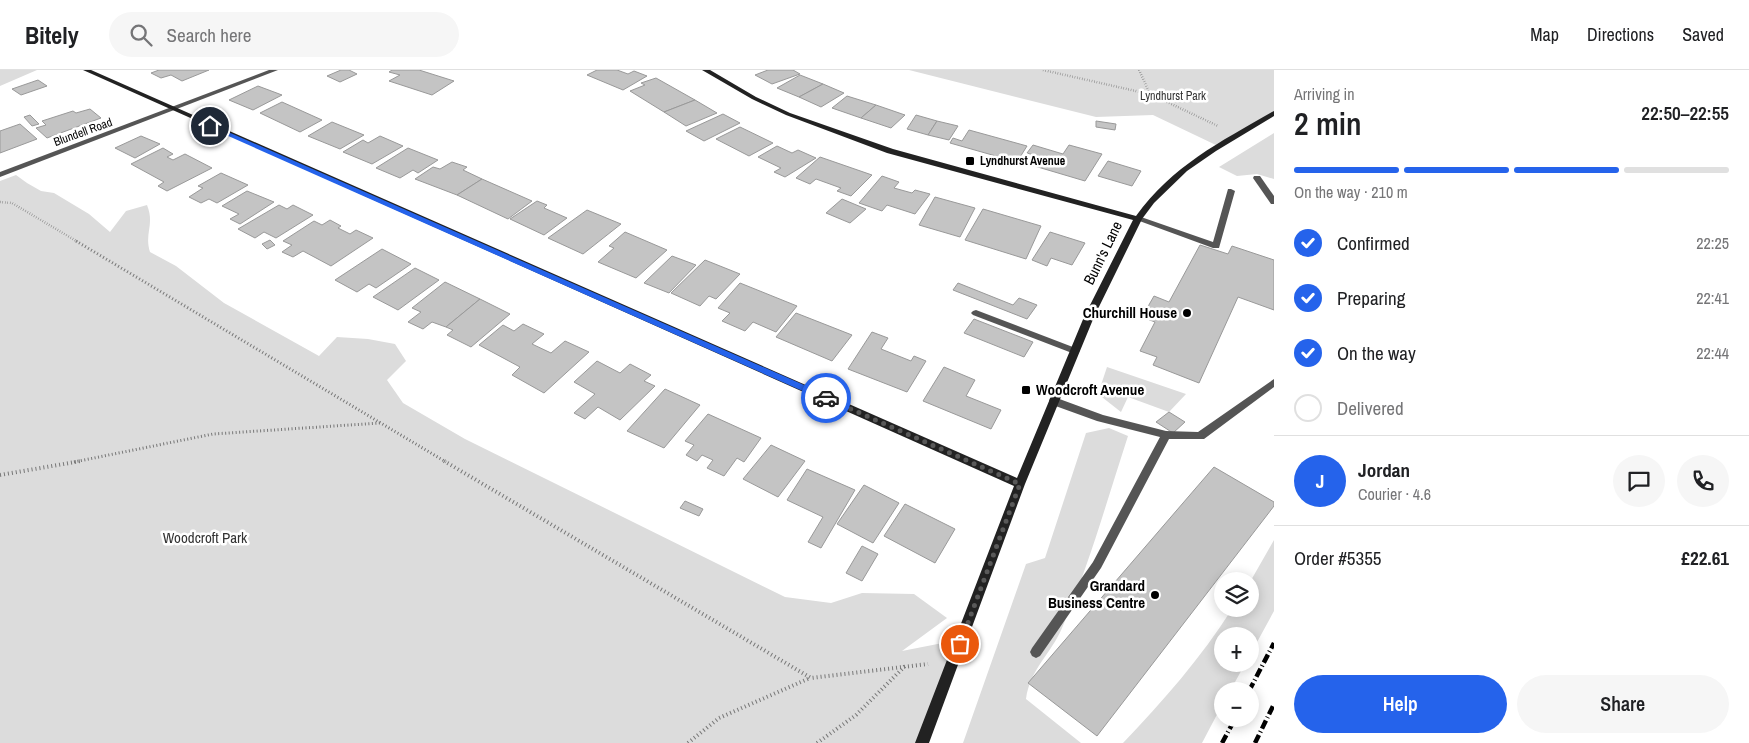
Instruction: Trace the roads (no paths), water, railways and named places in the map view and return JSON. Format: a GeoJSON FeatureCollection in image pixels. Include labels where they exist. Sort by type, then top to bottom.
{"type":"FeatureCollection","features":[{"type":"Feature","properties":{"kind":"street"},"geometry":{"type":"LineString","coordinates":[[86,70],[1020,484]]}},
{"type":"Feature","properties":{"kind":"street","name":"Blundell Road"},"geometry":{"type":"LineString","coordinates":[[0,175],[275,70]]}},
{"type":"Feature","properties":{"kind":"street"},"geometry":{"type":"LineString","coordinates":[[705,70],[754,98],[788,114],[890,151],[1138,219],[1216,246],[1232,191]]}},
{"type":"Feature","properties":{"kind":"street","name":"Bunn's Lane"},"geometry":{"type":"LineString","coordinates":[[922,743],[1020,484],[1054,401],[1089,317],[1138,219],[1151,202],[1184,169],[1274,113]]}},
{"type":"Feature","properties":{"kind":"street"},"geometry":{"type":"LineString","coordinates":[[1257,178],[1274,202]]}},
{"type":"Feature","properties":{"kind":"street"},"geometry":{"type":"LineString","coordinates":[[976,313],[1075,351]]}},
{"type":"Feature","properties":{"kind":"street"},"geometry":{"type":"LineString","coordinates":[[1054,401],[1101,418],[1166,435],[1200,436],[1274,382]]}},
{"type":"Feature","properties":{"kind":"street"},"geometry":{"type":"LineString","coordinates":[[1036,652],[1097,565],[1166,435]]}},
{"type":"Feature","properties":{"kind":"railway"},"geometry":{"type":"LineString","coordinates":[[1254,682],[1274,643]]}},
{"type":"Feature","properties":{"kind":"railway"},"geometry":{"type":"LineString","coordinates":[[1255,743],[1274,704]]}},
{"type":"Feature","properties":{"kind":"railway"},"geometry":{"type":"LineString","coordinates":[[1222,743],[1231,727]]}},
{"type":"Feature","properties":{"kind":"place","name":"Lyndhurst Avenue"},"geometry":{"type":"Point","coordinates":[970,161]}},
{"type":"Feature","properties":{"kind":"place","name":"Churchill House"},"geometry":{"type":"Point","coordinates":[1187,313]}},
{"type":"Feature","properties":{"kind":"place","name":"Woodcroft Avenue"},"geometry":{"type":"Point","coordinates":[1026,390]}},
{"type":"Feature","properties":{"kind":"place","name":"Grandard Business Centre"},"geometry":{"type":"Point","coordinates":[1155,595]}},
{"type":"Feature","properties":{"kind":"park label","name":"Lyndhurst Park"},"geometry":{"type":"Point","coordinates":[1173,96]}},
{"type":"Feature","properties":{"kind":"park label","name":"Woodcroft Park"},"geometry":{"type":"Point","coordinates":[205,538]}}]}
